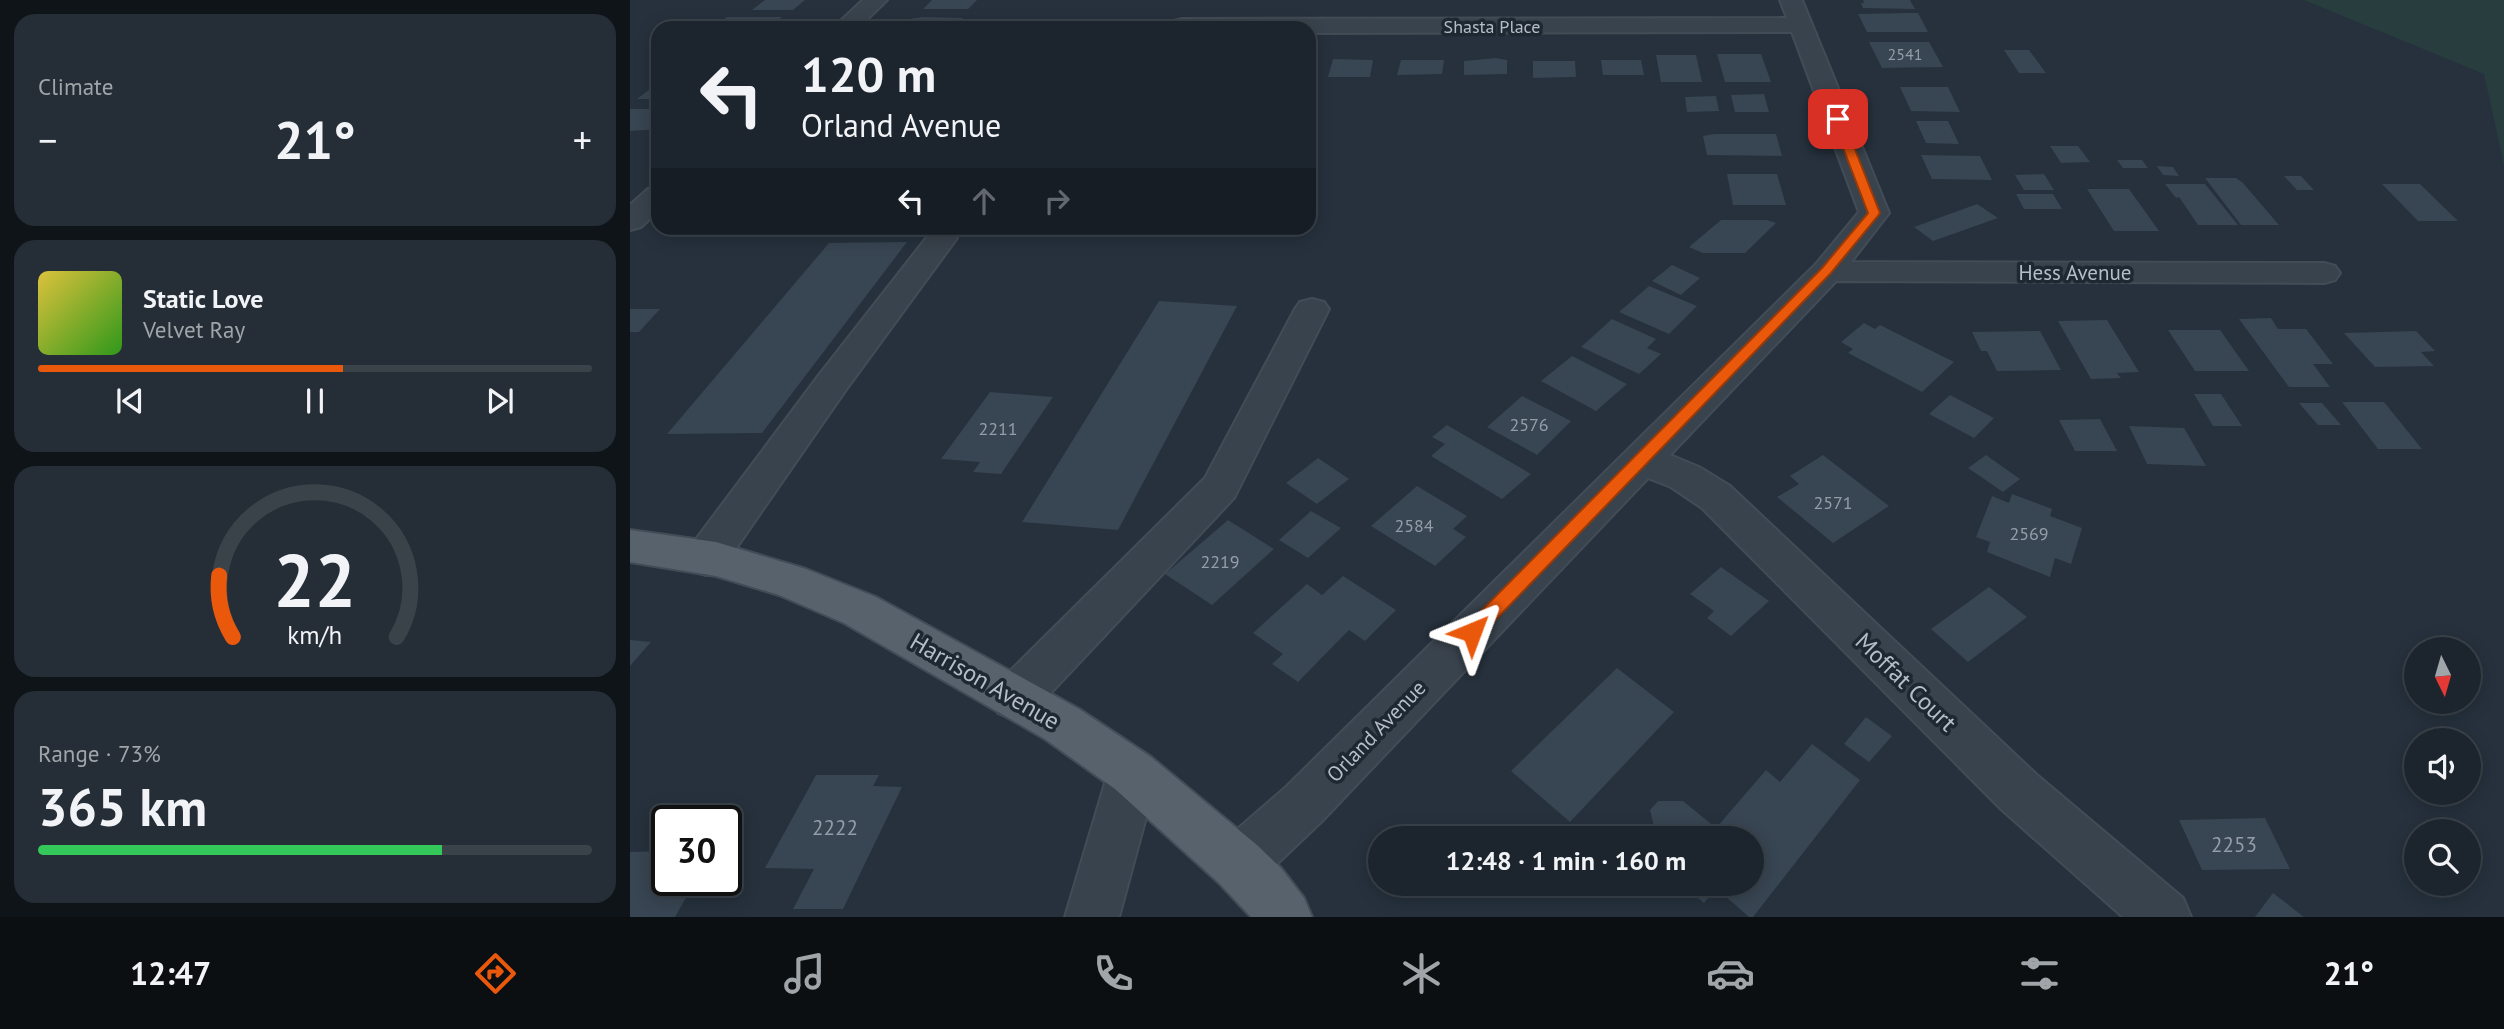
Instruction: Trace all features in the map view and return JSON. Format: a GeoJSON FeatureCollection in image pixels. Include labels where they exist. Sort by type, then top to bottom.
{"type":"FeatureCollection","features":[{"type":"Feature","properties":{"kind":"main road","name":"Harrison Avenue"},"geometry":{"type":"LineString","coordinates":[[630,546],[706,558],[791,580],[860,610],[1062,724],[1133,773],[1238,864],[1262,887],[1285,917]]}},
{"type":"Feature","properties":{"kind":"street"},"geometry":{"type":"LineString","coordinates":[[853,21],[876,0]]}},
{"type":"Feature","properties":{"kind":"street","name":"Shasta Place"},"geometry":{"type":"LineString","coordinates":[[1316,23],[1796,13]]}},
{"type":"Feature","properties":{"kind":"street","name":"Orland Avenue"},"geometry":{"type":"LineString","coordinates":[[1238,864],[1304,804],[1827,271],[1874,213],[1796,13]]}},
{"type":"Feature","properties":{"kind":"street"},"geometry":{"type":"LineString","coordinates":[[630,220],[651,201]]}},
{"type":"Feature","properties":{"kind":"street"},"geometry":{"type":"LineString","coordinates":[[706,558],[832,383],[942,238]]}},
{"type":"Feature","properties":{"kind":"street","name":"Hess Avenue"},"geometry":{"type":"LineString","coordinates":[[1827,271],[2324,273]]}},
{"type":"Feature","properties":{"kind":"street"},"geometry":{"type":"LineString","coordinates":[[1015,698],[1220,488],[1312,309]]}},
{"type":"Feature","properties":{"kind":"street","name":"Moffat Court"},"geometry":{"type":"LineString","coordinates":[[1641,459],[1685,477],[1716,497],[2019,792],[2164,917]]}},
{"type":"Feature","properties":{"kind":"street"},"geometry":{"type":"LineString","coordinates":[[1092,917],[1133,773]]}},
{"type":"Feature","properties":{"kind":"green space"},"geometry":{"type":"Polygon","coordinates":[[[2304,0],[2504,0],[2504,165],[2484,74],[2304,0]]]}},
{"type":"Feature","properties":{"kind":"building"},"geometry":{"type":"Polygon","coordinates":[[[765,0],[805,0],[793,10],[752,10],[765,0]]]}},
{"type":"Feature","properties":{"kind":"building"},"geometry":{"type":"Polygon","coordinates":[[[932,0],[977,0],[968,9],[923,9],[932,0]]]}},
{"type":"Feature","properties":{"kind":"building"},"geometry":{"type":"Polygon","coordinates":[[[1863,0],[1910,0],[1915,9],[1863,8],[1863,0]]]}},
{"type":"Feature","properties":{"kind":"building"},"geometry":{"type":"Polygon","coordinates":[[[1918,13],[1928,32],[1867,32],[1858,14],[1918,13]]]}},
{"type":"Feature","properties":{"kind":"building"},"geometry":{"type":"Polygon","coordinates":[[[727,17],[782,17],[777,21],[722,21],[727,17]]]}},
{"type":"Feature","properties":{"kind":"building"},"geometry":{"type":"Polygon","coordinates":[[[923,17],[963,18],[960,21],[904,20],[923,17]]]}},
{"type":"Feature","properties":{"kind":"building"},"geometry":{"type":"Polygon","coordinates":[[[1869,42],[1929,42],[1943,67],[1882,68],[1869,42]]]}},
{"type":"Feature","properties":{"kind":"building"},"geometry":{"type":"Polygon","coordinates":[[[2004,50],[2029,50],[2046,73],[2019,73],[2004,50]]]}},
{"type":"Feature","properties":{"kind":"building"},"geometry":{"type":"Polygon","coordinates":[[[1717,54],[1761,54],[1771,82],[1725,82],[1717,54]]]}},
{"type":"Feature","properties":{"kind":"building"},"geometry":{"type":"Polygon","coordinates":[[[1656,55],[1696,55],[1702,82],[1661,82],[1656,55]]]}},
{"type":"Feature","properties":{"kind":"building"},"geometry":{"type":"Polygon","coordinates":[[[1496,58],[1507,60],[1507,74],[1464,75],[1464,61],[1496,58]]]}},
{"type":"Feature","properties":{"kind":"building"},"geometry":{"type":"Polygon","coordinates":[[[1333,59],[1373,60],[1370,77],[1328,77],[1333,59]]]}},
{"type":"Feature","properties":{"kind":"building"},"geometry":{"type":"Polygon","coordinates":[[[1401,60],[1444,60],[1442,74],[1397,75],[1401,60]]]}},
{"type":"Feature","properties":{"kind":"building"},"geometry":{"type":"Polygon","coordinates":[[[1601,60],[1641,60],[1644,75],[1603,75],[1601,60]]]}},
{"type":"Feature","properties":{"kind":"building"},"geometry":{"type":"Polygon","coordinates":[[[1533,61],[1575,61],[1576,77],[1533,78],[1533,61]]]}},
{"type":"Feature","properties":{"kind":"building"},"geometry":{"type":"Polygon","coordinates":[[[1900,87],[1948,87],[1960,112],[1911,111],[1900,87]]]}},
{"type":"Feature","properties":{"kind":"building"},"geometry":{"type":"Polygon","coordinates":[[[651,88],[651,99],[637,99],[651,88]]]}},
{"type":"Feature","properties":{"kind":"building"},"geometry":{"type":"Polygon","coordinates":[[[1764,94],[1769,112],[1735,112],[1731,95],[1764,94]]]}},
{"type":"Feature","properties":{"kind":"building"},"geometry":{"type":"Polygon","coordinates":[[[1716,96],[1719,111],[1687,112],[1685,97],[1716,96]]]}},
{"type":"Feature","properties":{"kind":"building"},"geometry":{"type":"Polygon","coordinates":[[[630,109],[651,109],[651,130],[630,131],[630,109]]]}},
{"type":"Feature","properties":{"kind":"building"},"geometry":{"type":"Polygon","coordinates":[[[1916,121],[1948,121],[1959,144],[1926,143],[1916,121]]]}},
{"type":"Feature","properties":{"kind":"building"},"geometry":{"type":"Polygon","coordinates":[[[1776,134],[1782,156],[1707,155],[1703,136],[1776,134]]]}},
{"type":"Feature","properties":{"kind":"building"},"geometry":{"type":"Polygon","coordinates":[[[2050,146],[2078,146],[2090,162],[2061,163],[2050,146]]]}},
{"type":"Feature","properties":{"kind":"building"},"geometry":{"type":"Polygon","coordinates":[[[1921,155],[1980,156],[1992,180],[1932,179],[1921,155]]]}},
{"type":"Feature","properties":{"kind":"building"},"geometry":{"type":"Polygon","coordinates":[[[2117,160],[2142,160],[2148,168],[2123,168],[2117,160]]]}},
{"type":"Feature","properties":{"kind":"building"},"geometry":{"type":"Polygon","coordinates":[[[2157,166],[2173,167],[2179,176],[2163,175],[2157,166]]]}},
{"type":"Feature","properties":{"kind":"building"},"geometry":{"type":"Polygon","coordinates":[[[1727,174],[1777,174],[1786,205],[1733,205],[1727,174]]]}},
{"type":"Feature","properties":{"kind":"building"},"geometry":{"type":"Polygon","coordinates":[[[2044,174],[2054,190],[2024,190],[2015,175],[2044,174]]]}},
{"type":"Feature","properties":{"kind":"building"},"geometry":{"type":"Polygon","coordinates":[[[2284,176],[2301,176],[2314,190],[2297,190],[2284,176]]]}},
{"type":"Feature","properties":{"kind":"building"},"geometry":{"type":"Polygon","coordinates":[[[2205,178],[2236,178],[2279,225],[2241,225],[2205,178]]]}},
{"type":"Feature","properties":{"kind":"building"},"geometry":{"type":"Polygon","coordinates":[[[2165,184],[2205,184],[2238,225],[2198,225],[2179,197],[2176,198],[2165,184]]]}},
{"type":"Feature","properties":{"kind":"building"},"geometry":{"type":"Polygon","coordinates":[[[2382,184],[2420,184],[2458,221],[2418,221],[2382,184]]]}},
{"type":"Feature","properties":{"kind":"building"},"geometry":{"type":"Polygon","coordinates":[[[2087,189],[2129,189],[2159,231],[2114,231],[2087,189]]]}},
{"type":"Feature","properties":{"kind":"building"},"geometry":{"type":"Polygon","coordinates":[[[2016,194],[2053,194],[2062,209],[2024,209],[2016,194]]]}},
{"type":"Feature","properties":{"kind":"building"},"geometry":{"type":"Polygon","coordinates":[[[1977,204],[1998,218],[1933,241],[1914,227],[1977,204]]]}},
{"type":"Feature","properties":{"kind":"building"},"geometry":{"type":"Polygon","coordinates":[[[1721,220],[1767,220],[1776,223],[1745,253],[1703,253],[1689,247],[1721,220]]]}},
{"type":"Feature","properties":{"kind":"building"},"geometry":{"type":"Polygon","coordinates":[[[907,242],[762,433],[667,434],[829,243],[907,242]]]}},
{"type":"Feature","properties":{"kind":"building"},"geometry":{"type":"Polygon","coordinates":[[[1672,265],[1700,278],[1681,295],[1652,281],[1672,265]]]}},
{"type":"Feature","properties":{"kind":"building"},"geometry":{"type":"Polygon","coordinates":[[[1649,286],[1697,306],[1669,334],[1619,312],[1649,286]]]}},
{"type":"Feature","properties":{"kind":"building"},"geometry":{"type":"Polygon","coordinates":[[[1159,301],[1237,306],[1118,530],[1022,522],[1159,301]]]}},
{"type":"Feature","properties":{"kind":"building"},"geometry":{"type":"Polygon","coordinates":[[[630,309],[660,309],[639,332],[630,332],[630,309]]]}},
{"type":"Feature","properties":{"kind":"building"},"geometry":{"type":"Polygon","coordinates":[[[2271,318],[2278,329],[2306,329],[2333,364],[2313,364],[2330,387],[2289,387],[2239,319],[2271,318]]]}},
{"type":"Feature","properties":{"kind":"building"},"geometry":{"type":"Polygon","coordinates":[[[1612,319],[1656,339],[1647,348],[1661,354],[1639,374],[1581,347],[1612,319]]]}},
{"type":"Feature","properties":{"kind":"building"},"geometry":{"type":"Polygon","coordinates":[[[2107,320],[2139,372],[2117,373],[2121,378],[2091,379],[2058,321],[2107,320]]]}},
{"type":"Feature","properties":{"kind":"building"},"geometry":{"type":"Polygon","coordinates":[[[1864,323],[1875,329],[1880,325],[1954,362],[1922,392],[1848,353],[1853,349],[1841,342],[1864,323]]]}},
{"type":"Feature","properties":{"kind":"building"},"geometry":{"type":"Polygon","coordinates":[[[2168,330],[2220,330],[2249,371],[2195,371],[2168,330]]]}},
{"type":"Feature","properties":{"kind":"building"},"geometry":{"type":"Polygon","coordinates":[[[2040,331],[2061,370],[1997,371],[1987,351],[1981,351],[1972,332],[2040,331]]]}},
{"type":"Feature","properties":{"kind":"building"},"geometry":{"type":"Polygon","coordinates":[[[2416,331],[2435,351],[2421,352],[2434,366],[2375,367],[2344,333],[2416,331]]]}},
{"type":"Feature","properties":{"kind":"building"},"geometry":{"type":"Polygon","coordinates":[[[1572,356],[1627,384],[1596,411],[1541,381],[1572,356]]]}},
{"type":"Feature","properties":{"kind":"building"},"geometry":{"type":"Polygon","coordinates":[[[990,392],[1053,397],[1001,474],[973,472],[980,462],[941,459],[990,392]]]}},
{"type":"Feature","properties":{"kind":"building"},"geometry":{"type":"Polygon","coordinates":[[[2194,394],[2221,394],[2242,426],[2213,426],[2194,394]]]}},
{"type":"Feature","properties":{"kind":"building"},"geometry":{"type":"Polygon","coordinates":[[[1950,395],[1994,418],[1974,438],[1929,414],[1950,395]]]}},
{"type":"Feature","properties":{"kind":"building"},"geometry":{"type":"Polygon","coordinates":[[[1522,396],[1571,421],[1537,455],[1487,427],[1522,396]]]}},
{"type":"Feature","properties":{"kind":"building"},"geometry":{"type":"Polygon","coordinates":[[[2342,402],[2384,402],[2422,449],[2378,449],[2342,402]]]}},
{"type":"Feature","properties":{"kind":"building"},"geometry":{"type":"Polygon","coordinates":[[[2299,403],[2322,403],[2341,425],[2318,425],[2299,403]]]}},
{"type":"Feature","properties":{"kind":"building"},"geometry":{"type":"Polygon","coordinates":[[[2100,419],[2117,451],[2075,451],[2059,420],[2100,419]]]}},
{"type":"Feature","properties":{"kind":"building"},"geometry":{"type":"Polygon","coordinates":[[[1447,425],[1531,474],[1502,499],[1431,456],[1445,444],[1432,437],[1447,425]]]}},
{"type":"Feature","properties":{"kind":"building"},"geometry":{"type":"Polygon","coordinates":[[[2129,426],[2184,428],[2206,466],[2147,464],[2129,426]]]}},
{"type":"Feature","properties":{"kind":"building"},"geometry":{"type":"Polygon","coordinates":[[[1823,455],[1889,506],[1833,543],[1777,497],[1799,484],[1790,476],[1823,455]]]}},
{"type":"Feature","properties":{"kind":"building"},"geometry":{"type":"Polygon","coordinates":[[[1986,455],[2020,479],[2003,492],[1968,468],[1986,455]]]}},
{"type":"Feature","properties":{"kind":"building"},"geometry":{"type":"Polygon","coordinates":[[[1318,458],[1349,479],[1317,504],[1286,483],[1318,458]]]}},
{"type":"Feature","properties":{"kind":"building"},"geometry":{"type":"Polygon","coordinates":[[[1417,486],[1467,516],[1453,529],[1466,537],[1435,566],[1371,526],[1417,486]]]}},
{"type":"Feature","properties":{"kind":"building"},"geometry":{"type":"Polygon","coordinates":[[[2012,494],[2052,509],[2050,516],[2082,528],[2071,564],[2055,558],[2050,577],[1987,552],[1990,542],[1976,537],[1992,496],[2009,503],[2012,494]]]}},
{"type":"Feature","properties":{"kind":"building"},"geometry":{"type":"Polygon","coordinates":[[[1311,511],[1341,528],[1308,558],[1279,540],[1311,511]]]}},
{"type":"Feature","properties":{"kind":"building"},"geometry":{"type":"Polygon","coordinates":[[[1228,520],[1274,549],[1212,605],[1165,574],[1228,520]]]}},
{"type":"Feature","properties":{"kind":"building"},"geometry":{"type":"Polygon","coordinates":[[[1721,567],[1769,601],[1731,636],[1707,618],[1714,611],[1690,594],[1721,567]]]}},
{"type":"Feature","properties":{"kind":"building"},"geometry":{"type":"Polygon","coordinates":[[[1343,576],[1396,610],[1365,641],[1349,630],[1298,682],[1272,664],[1283,654],[1253,633],[1307,584],[1322,595],[1343,576]]]}},
{"type":"Feature","properties":{"kind":"building"},"geometry":{"type":"Polygon","coordinates":[[[1989,587],[2027,617],[1968,662],[1931,629],[1989,587]]]}},
{"type":"Feature","properties":{"kind":"building"},"geometry":{"type":"Polygon","coordinates":[[[630,640],[651,642],[630,666],[630,640]]]}},
{"type":"Feature","properties":{"kind":"building"},"geometry":{"type":"Polygon","coordinates":[[[1617,668],[1674,712],[1570,822],[1511,771],[1617,668]]]}},
{"type":"Feature","properties":{"kind":"building"},"geometry":{"type":"Polygon","coordinates":[[[1866,717],[1892,736],[1869,762],[1844,744],[1866,717]]]}},
{"type":"Feature","properties":{"kind":"building"},"geometry":{"type":"Polygon","coordinates":[[[1812,744],[1860,780],[1753,917],[1749,917],[1725,896],[1764,896],[1764,826],[1718,826],[1766,770],[1780,782],[1812,744]]]}},
{"type":"Feature","properties":{"kind":"building"},"geometry":{"type":"Polygon","coordinates":[[[816,775],[879,775],[873,786],[902,787],[843,909],[793,909],[814,869],[765,868],[816,775]]]}},
{"type":"Feature","properties":{"kind":"building"},"geometry":{"type":"Polygon","coordinates":[[[1658,801],[1683,801],[1714,826],[1654,826],[1650,810],[1658,801]]]}},
{"type":"Feature","properties":{"kind":"building"},"geometry":{"type":"Polygon","coordinates":[[[2265,818],[2290,869],[2202,870],[2179,820],[2265,818]]]}},
{"type":"Feature","properties":{"kind":"building"},"geometry":{"type":"Polygon","coordinates":[[[651,851],[651,896],[687,896],[675,917],[630,917],[630,852],[651,851]]]}},
{"type":"Feature","properties":{"kind":"building"},"geometry":{"type":"Polygon","coordinates":[[[2273,893],[2304,917],[2255,917],[2273,893]]]}},
{"type":"Feature","properties":{"kind":"building"},"geometry":{"type":"Polygon","coordinates":[[[1696,896],[1710,896],[1704,903],[1696,896]]]}},
{"type":"Feature","properties":{"kind":"route"},"geometry":{"type":"LineString","coordinates":[[1472,632],[1827,271],[1874,213],[1838,119]]}}]}
